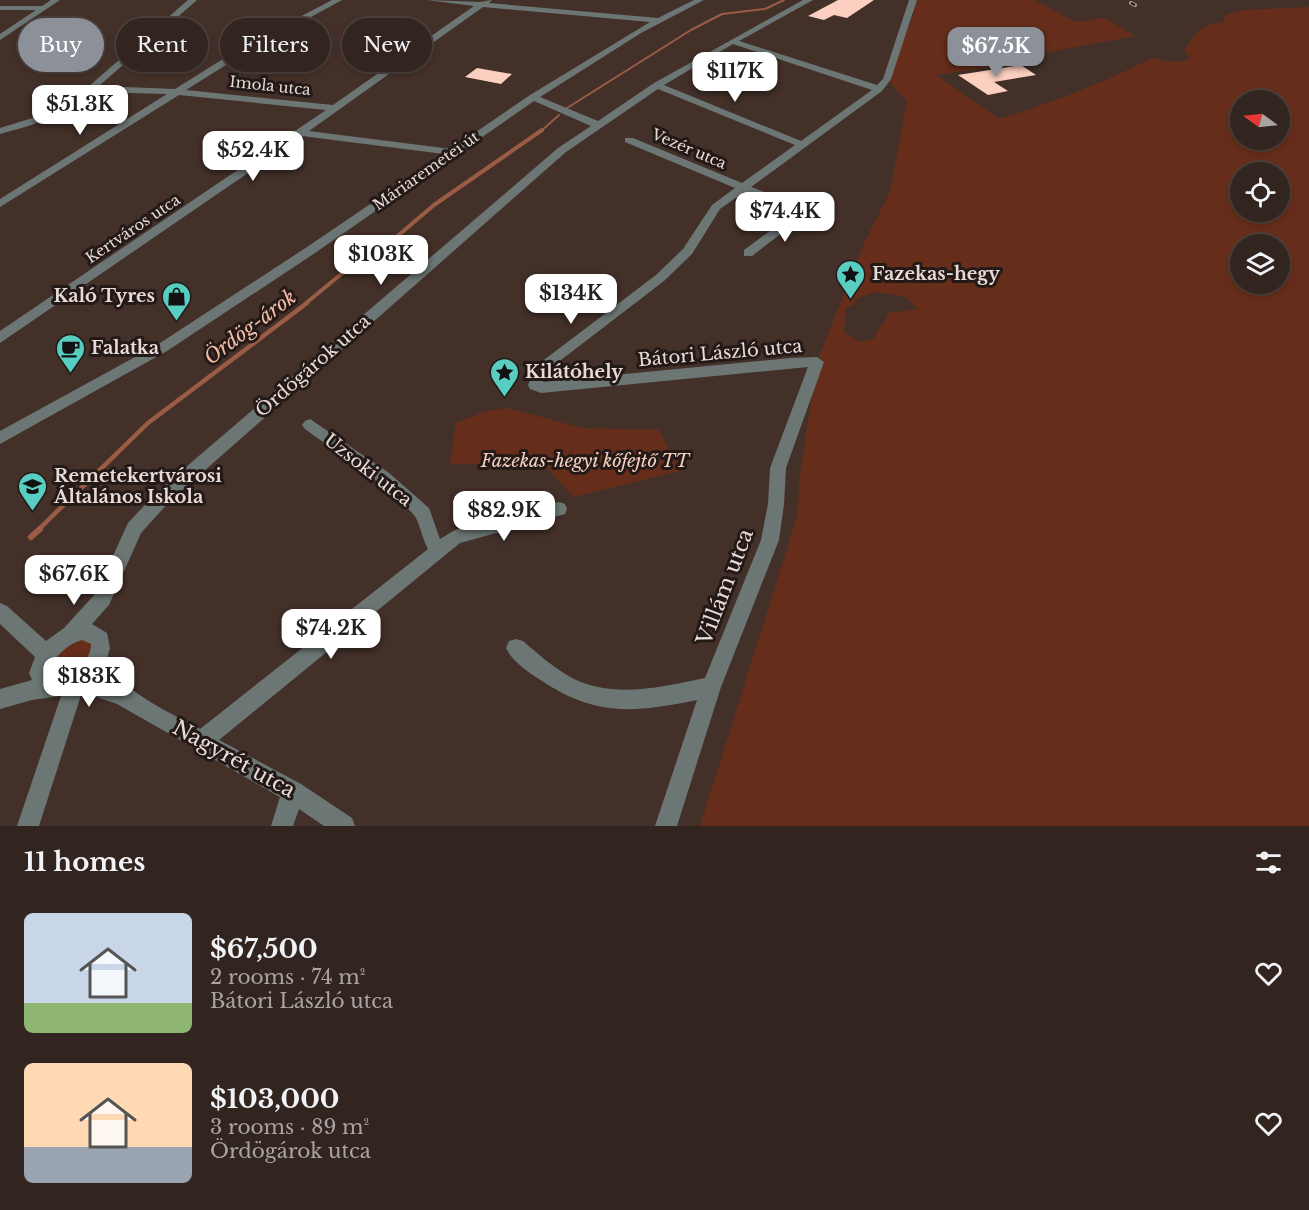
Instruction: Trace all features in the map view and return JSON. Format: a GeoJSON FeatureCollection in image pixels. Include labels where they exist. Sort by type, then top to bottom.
{"type":"FeatureCollection","features":[{"type":"Feature","properties":{"kind":"street"},"geometry":{"type":"LineString","coordinates":[[0,38],[56,0]]}},
{"type":"Feature","properties":{"kind":"street"},"geometry":{"type":"LineString","coordinates":[[0,131],[52,116],[76,102],[193,0]]}},
{"type":"Feature","properties":{"kind":"street"},"geometry":{"type":"LineString","coordinates":[[0,204],[242,51],[338,0]]}},
{"type":"Feature","properties":{"kind":"street"},"geometry":{"type":"LineString","coordinates":[[431,0],[486,2],[658,20]]}},
{"type":"Feature","properties":{"kind":"street","name":"Máriaremetei út"},"geometry":{"type":"LineString","coordinates":[[0,438],[180,337],[312,250],[533,97],[658,20],[700,0]]}},
{"type":"Feature","properties":{"kind":"street","name":"Ördögárok utca"},"geometry":{"type":"LineString","coordinates":[[65,638],[103,599],[134,528],[164,496],[494,207],[562,150],[657,86],[732,41],[809,0]]}},
{"type":"Feature","properties":{"kind":"street","name":"Bátori László utca"},"geometry":{"type":"LineString","coordinates":[[817,362],[541,388],[535,385],[541,370],[555,357],[677,262],[688,251],[716,207],[879,89],[887,79],[913,0]]}},
{"type":"Feature","properties":{"kind":"street","name":"Kertváros utca"},"geometry":{"type":"LineString","coordinates":[[0,338],[300,133],[486,2]]}},
{"type":"Feature","properties":{"kind":"street"},"geometry":{"type":"LineString","coordinates":[[566,10],[574,5]]}},
{"type":"Feature","properties":{"kind":"street"},"geometry":{"type":"LineString","coordinates":[[0,8],[44,8]]}},
{"type":"Feature","properties":{"kind":"street"},"geometry":{"type":"LineString","coordinates":[[732,41],[879,89]]}},
{"type":"Feature","properties":{"kind":"street"},"geometry":{"type":"LineString","coordinates":[[657,86],[803,145]]}},
{"type":"Feature","properties":{"kind":"street","name":"Imola utca"},"geometry":{"type":"LineString","coordinates":[[93,89],[175,92],[335,108]]}},
{"type":"Feature","properties":{"kind":"street"},"geometry":{"type":"LineString","coordinates":[[533,97],[598,125]]}},
{"type":"Feature","properties":{"kind":"street"},"geometry":{"type":"LineString","coordinates":[[300,133],[453,152]]}},
{"type":"Feature","properties":{"kind":"street","name":"Vezér utca"},"geometry":{"type":"LineString","coordinates":[[629,140],[741,187],[805,210],[748,253]]}},
{"type":"Feature","properties":{"kind":"street","name":"Villám utca"},"geometry":{"type":"LineString","coordinates":[[666,826],[711,687],[770,540],[776,504],[778,468],[817,362]]}},
{"type":"Feature","properties":{"kind":"street","name":"Uzsoki utca"},"geometry":{"type":"LineString","coordinates":[[310,425],[383,478],[423,513],[429,535],[437,549]]}},
{"type":"Feature","properties":{"kind":"street"},"geometry":{"type":"LineString","coordinates":[[201,741],[454,537],[559,509]]}},
{"type":"Feature","properties":{"kind":"street"},"geometry":{"type":"LineString","coordinates":[[0,612],[38,645],[45,656]]}},
{"type":"Feature","properties":{"kind":"street"},"geometry":{"type":"LineString","coordinates":[[7,697],[56,684],[96,663],[102,646],[100,639],[89,632],[65,638],[45,639],[23,631]]}},
{"type":"Feature","properties":{"kind":"street"},"geometry":{"type":"LineString","coordinates":[[64,723],[63,692],[56,684],[39,674],[45,656],[65,638]]}},
{"type":"Feature","properties":{"kind":"street"},"geometry":{"type":"LineString","coordinates":[[516,648],[553,679],[596,698],[620,701],[646,700],[711,687]]}},
{"type":"Feature","properties":{"kind":"street","name":"Nagyrét utca"},"geometry":{"type":"LineString","coordinates":[[96,663],[106,679],[122,696]]}},
{"type":"Feature","properties":{"kind":"street"},"geometry":{"type":"LineString","coordinates":[[56,684],[71,703]]}},
{"type":"Feature","properties":{"kind":"street","name":"Nagyrét utca"},"geometry":{"type":"LineString","coordinates":[[56,684],[98,687],[122,696],[293,792],[344,826]]}},
{"type":"Feature","properties":{"kind":"street"},"geometry":{"type":"LineString","coordinates":[[28,826],[71,703],[81,694],[98,687]]}},
{"type":"Feature","properties":{"kind":"street"},"geometry":{"type":"LineString","coordinates":[[282,826],[293,792]]}},
{"type":"Feature","properties":{"kind":"green space"},"geometry":{"type":"Polygon","coordinates":[[[916,0],[1034,0],[1076,22],[1104,18],[1135,36],[1027,56],[1012,64],[936,75],[999,119],[1077,92],[1152,58],[1172,62],[1191,58],[1184,51],[1196,33],[1213,23],[1222,23],[1226,15],[1243,10],[1309,7],[1309,826],[700,826],[797,517],[800,475],[817,362],[864,243],[890,192],[907,101],[887,79],[913,16],[916,0]],[[875,292],[856,299],[855,304],[847,307],[846,310],[843,332],[860,342],[874,339],[888,313],[918,309],[906,297],[875,292]]]}},
{"type":"Feature","properties":{"kind":"green space","name":"Fazekas-hegyi kőfejtő TT"},"geometry":{"type":"Polygon","coordinates":[[[507,408],[583,428],[659,430],[680,471],[573,497],[545,465],[450,464],[456,423],[483,412],[507,408]]]}},
{"type":"Feature","properties":{"kind":"green space"},"geometry":{"type":"Polygon","coordinates":[[[80,632],[101,653],[57,687],[40,665],[80,632]]]}},
{"type":"Feature","properties":{"kind":"building"},"geometry":{"type":"Polygon","coordinates":[[[838,0],[874,0],[847,18],[834,15],[824,20],[808,16],[838,0]]]}},
{"type":"Feature","properties":{"kind":"building"},"geometry":{"type":"Polygon","coordinates":[[[1021,65],[1036,75],[994,82],[1008,91],[988,95],[958,75],[1021,65]]]}},
{"type":"Feature","properties":{"kind":"building"},"geometry":{"type":"Polygon","coordinates":[[[477,68],[512,74],[501,84],[465,77],[477,68]]]}},
{"type":"Feature","properties":{"kind":"waterway","name":"Ördög-árok"},"geometry":{"type":"LineString","coordinates":[[567,108],[691,30],[722,14],[765,9],[784,0]]}},
{"type":"Feature","properties":{"kind":"waterway","name":"Ördög-árok"},"geometry":{"type":"LineString","coordinates":[[540,132],[559,115]]}},
{"type":"Feature","properties":{"kind":"waterway","name":"Ördög-árok"},"geometry":{"type":"LineString","coordinates":[[305,304],[363,256],[394,239],[434,205],[542,130]]}},
{"type":"Feature","properties":{"kind":"waterway","name":"Ördög-árok"},"geometry":{"type":"LineString","coordinates":[[38,530],[148,423],[307,303]]}},
{"type":"Feature","properties":{"kind":"waterway","name":"Ördög-árok"},"geometry":{"type":"LineString","coordinates":[[31,537],[40,529]]}},
{"type":"Feature","properties":{"kind":"railway"},"geometry":{"type":"LineString","coordinates":[[1131,3],[1135,5]]}},
{"type":"Feature","properties":{"kind":"place","name":"Fazekas-hegy"},"geometry":{"type":"Point","coordinates":[851,300]}},
{"type":"Feature","properties":{"kind":"place","name":"Kaló Tyres"},"geometry":{"type":"Point","coordinates":[176,322]}},
{"type":"Feature","properties":{"kind":"place","name":"Falatka"},"geometry":{"type":"Point","coordinates":[70,374]}},
{"type":"Feature","properties":{"kind":"place","name":"Kilátóhely"},"geometry":{"type":"Point","coordinates":[504,398]}},
{"type":"Feature","properties":{"kind":"place","name":"Remetekertvárosi Általános Iskola"},"geometry":{"type":"Point","coordinates":[33,512]}}]}
